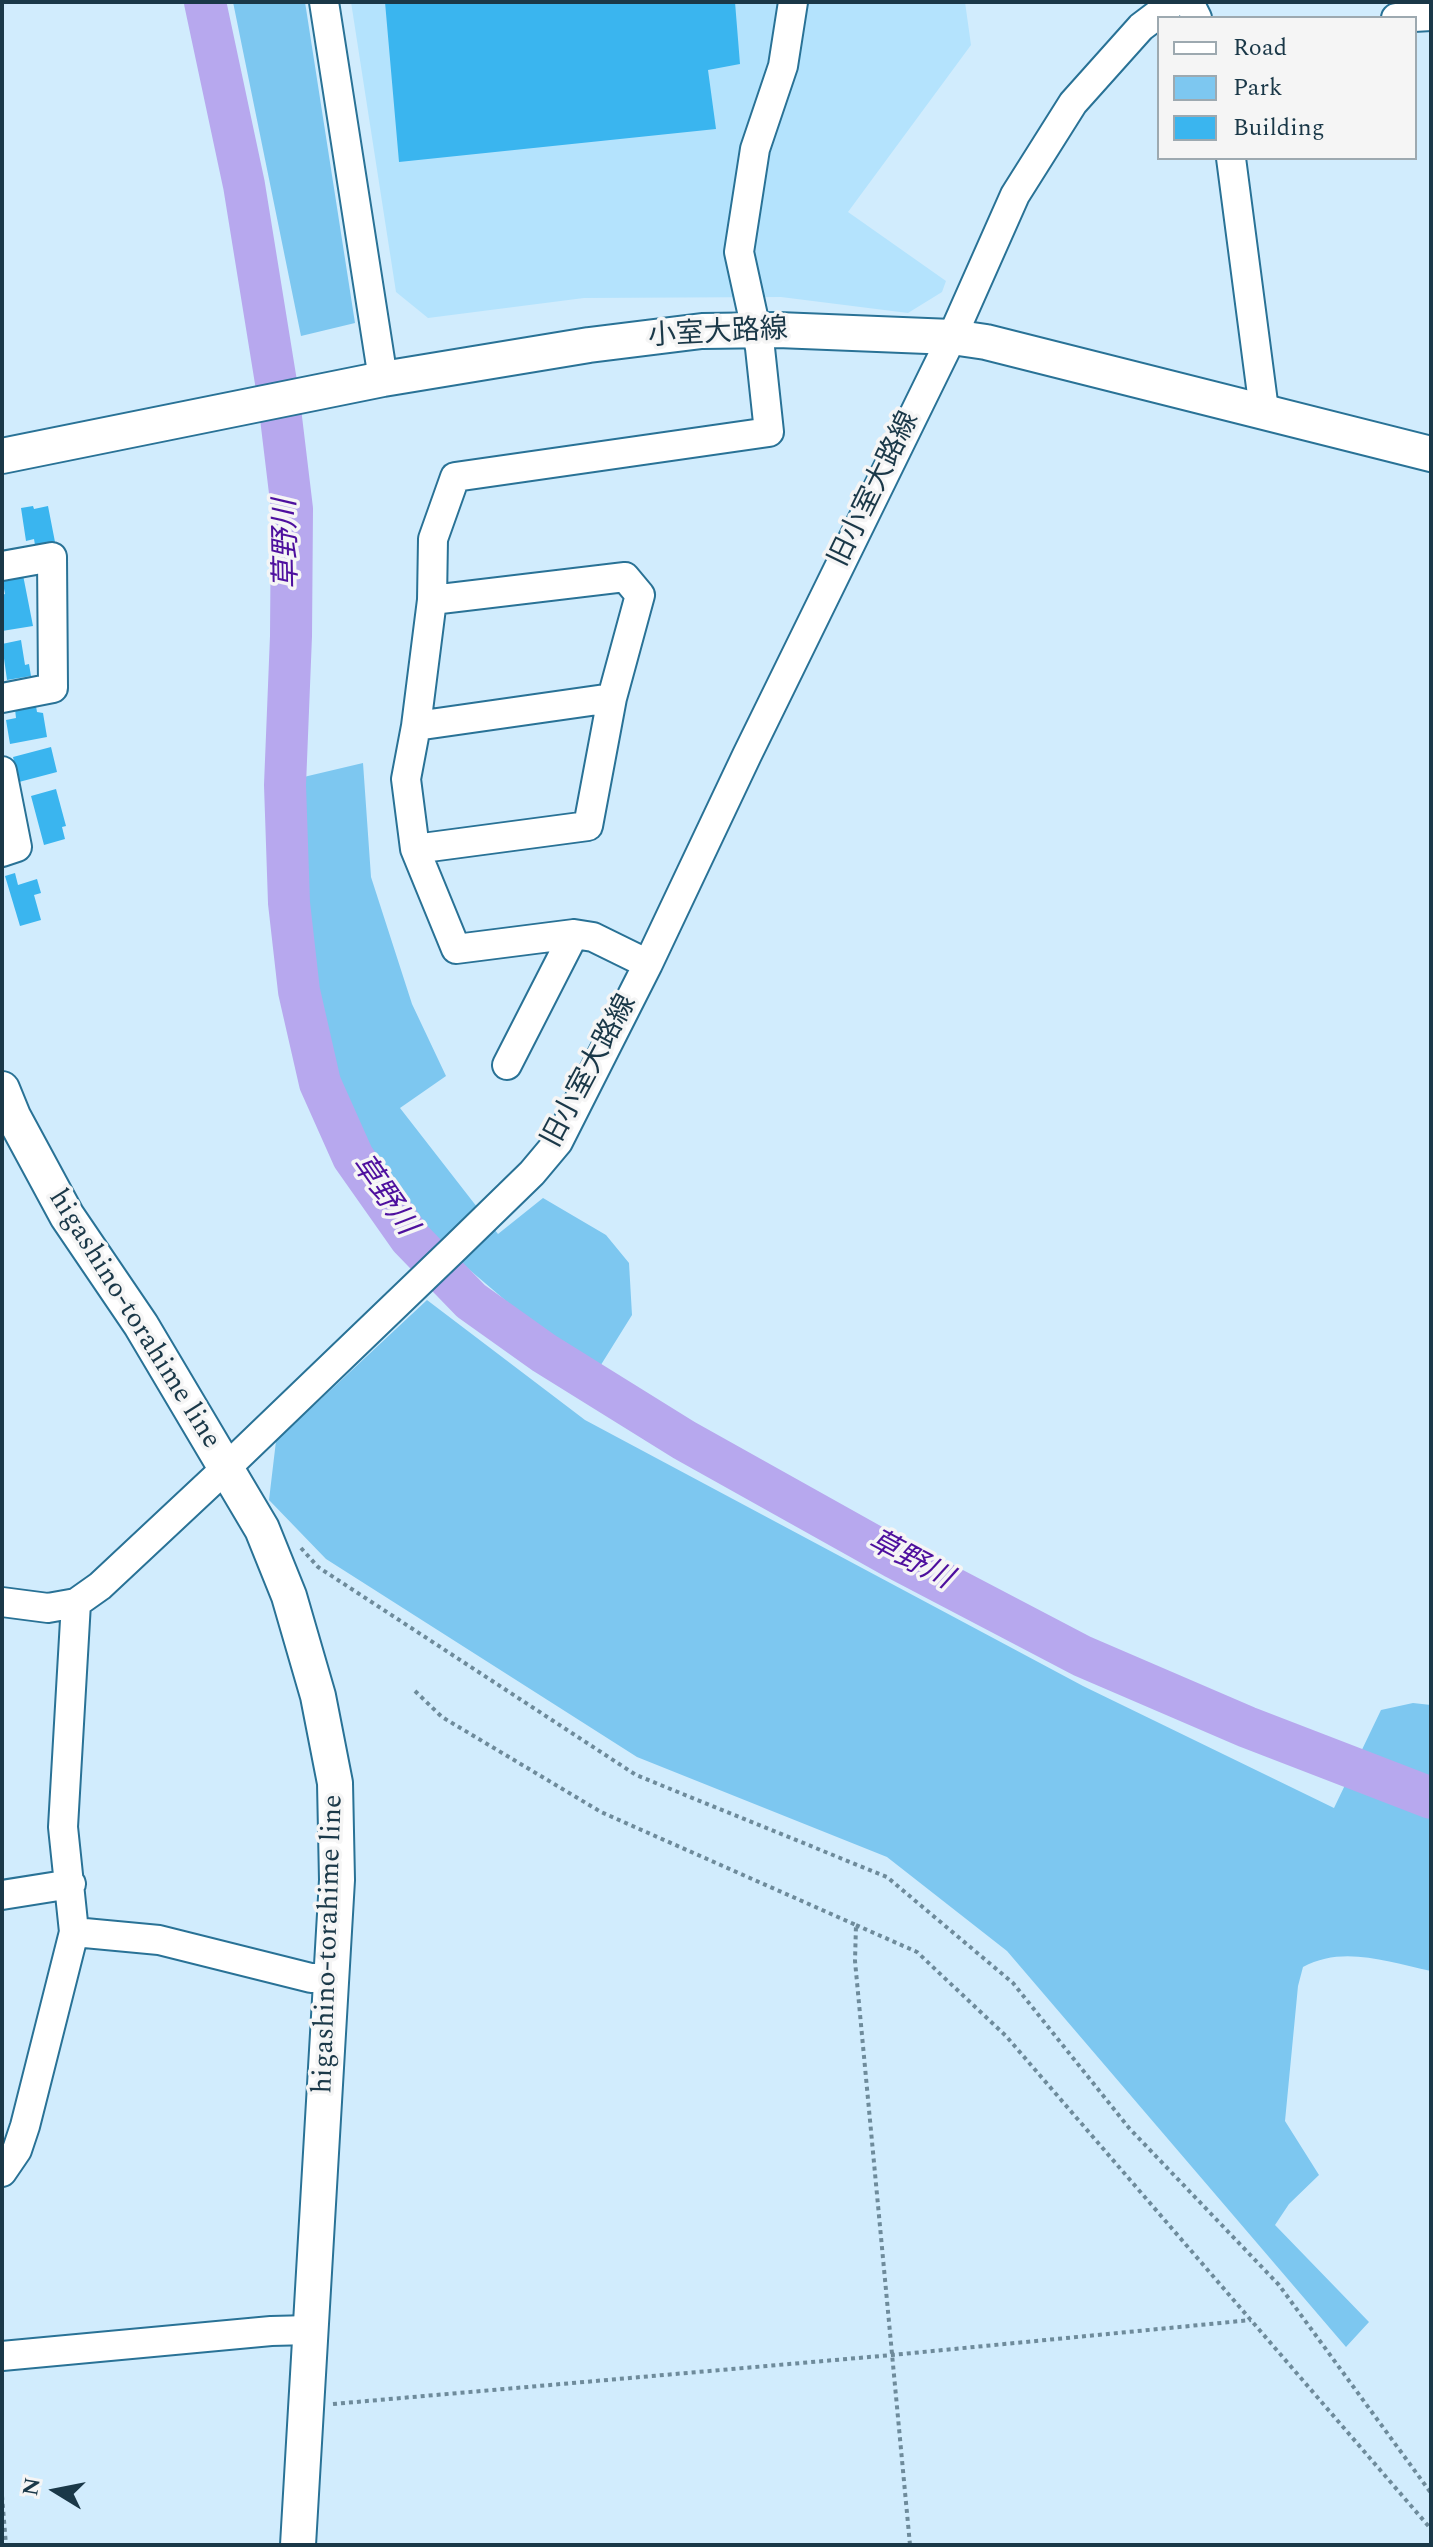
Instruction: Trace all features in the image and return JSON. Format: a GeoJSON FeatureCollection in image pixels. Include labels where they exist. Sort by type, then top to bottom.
{"type":"FeatureCollection","features":[{"type":"Feature","properties":{"kind":"main road","name":"小室大路線"},"geometry":{"type":"LineString","coordinates":[[2,456],[378,380],[589,345],[702,331],[755,330],[952,337],[986,342],[1431,454]]}},
{"type":"Feature","properties":{"kind":"main road","name":"higashino-torahime line"},"geometry":{"type":"LineString","coordinates":[[2,1089],[13,1116],[67,1216],[237,1458],[289,1596],[318,1696],[335,1783],[337,1880],[298,2545]]}},
{"type":"Feature","properties":{"kind":"street"},"geometry":{"type":"LineString","coordinates":[[324,2],[378,380]]}},
{"type":"Feature","properties":{"kind":"street"},"geometry":{"type":"LineString","coordinates":[[648,964],[593,937],[574,934],[456,949],[415,849],[406,779],[432,600],[433,539],[455,477],[769,432],[760,348],[739,252],[755,149],[783,66],[793,2]]}},
{"type":"Feature","properties":{"kind":"street","name":"旧小室大路線"},"geometry":{"type":"LineString","coordinates":[[76,1603],[100,1586],[237,1458],[532,1173],[558,1142],[648,964],[952,337],[1015,195],[1073,103],[1141,27],[1174,2]]}},
{"type":"Feature","properties":{"kind":"street"},"geometry":{"type":"LineString","coordinates":[[1231,160],[1264,410]]}},
{"type":"Feature","properties":{"kind":"street"},"geometry":{"type":"LineString","coordinates":[[2,566],[52,557],[53,673],[53,688],[2,698]]}},
{"type":"Feature","properties":{"kind":"street"},"geometry":{"type":"LineString","coordinates":[[415,849],[588,826],[612,698],[640,595],[625,577],[432,600]]}},
{"type":"Feature","properties":{"kind":"street"},"geometry":{"type":"LineString","coordinates":[[416,726],[612,698]]}},
{"type":"Feature","properties":{"kind":"street"},"geometry":{"type":"LineString","coordinates":[[2,771],[17,847],[2,852]]}},
{"type":"Feature","properties":{"kind":"street"},"geometry":{"type":"LineString","coordinates":[[507,1065],[574,934]]}},
{"type":"Feature","properties":{"kind":"street"},"geometry":{"type":"LineString","coordinates":[[2,1602],[48,1608],[76,1603],[63,1827],[74,1932],[13,2126],[17,2150],[2,2172]]}},
{"type":"Feature","properties":{"kind":"street"},"geometry":{"type":"LineString","coordinates":[[2,1895],[71,1884]]}},
{"type":"Feature","properties":{"kind":"street"},"geometry":{"type":"LineString","coordinates":[[74,1932],[159,1940],[311,1978],[332,1978]]}},
{"type":"Feature","properties":{"kind":"street"},"geometry":{"type":"LineString","coordinates":[[2,2356],[310,2330]]}},
{"type":"Feature","properties":{"kind":"path"},"geometry":{"type":"LineString","coordinates":[[299,1546],[318,1567],[636,1775],[887,1877],[1013,1983],[1129,2128],[1279,2285],[1431,2493]]}},
{"type":"Feature","properties":{"kind":"path"},"geometry":{"type":"LineString","coordinates":[[415,1691],[442,1717],[601,1812],[917,1952],[1006,2036],[1431,2529]]}},
{"type":"Feature","properties":{"kind":"path"},"geometry":{"type":"LineString","coordinates":[[856,1925],[855,1961],[910,2545]]}},
{"type":"Feature","properties":{"kind":"path"},"geometry":{"type":"LineString","coordinates":[[306,2407],[1251,2320]]}},
{"type":"Feature","properties":{"kind":"path"},"geometry":{"type":"LineString","coordinates":[[2,2496],[6,2545]]}},
{"type":"Feature","properties":{"kind":"shaded area"},"geometry":{"type":"Polygon","coordinates":[[[351,2],[965,2],[971,45],[848,212],[946,281],[942,292],[908,313],[781,297],[584,298],[428,318],[396,292],[351,2]]]}},
{"type":"Feature","properties":{"kind":"green space"},"geometry":{"type":"Polygon","coordinates":[[[233,2],[305,2],[355,323],[301,336],[233,2]]]}},
{"type":"Feature","properties":{"kind":"green space"},"geometry":{"type":"Polygon","coordinates":[[[363,763],[371,877],[412,1004],[446,1076],[400,1108],[498,1234],[543,1198],[606,1235],[629,1263],[632,1315],[594,1376],[417,1225],[339,1103],[307,968],[291,780],[363,763]]]}},
{"type":"Feature","properties":{"kind":"green space"},"geometry":{"type":"Polygon","coordinates":[[[427,1300],[585,1420],[1083,1686],[1334,1808],[1381,1710],[1413,1703],[1431,1705],[1431,1971],[1366,1957],[1334,1957],[1303,1967],[1298,1986],[1285,2121],[1319,2175],[1289,2204],[1275,2225],[1369,2322],[1346,2347],[1007,1951],[887,1857],[637,1757],[326,1559],[269,1500],[276,1441],[427,1300]]]}},
{"type":"Feature","properties":{"kind":"building"},"geometry":{"type":"Polygon","coordinates":[[[385,2],[735,2],[740,64],[708,70],[716,129],[399,162],[385,2]]]}},
{"type":"Feature","properties":{"kind":"building"},"geometry":{"type":"Polygon","coordinates":[[[33,506],[34,509],[48,506],[55,542],[35,545],[34,539],[26,541],[21,508],[33,506]]]}},
{"type":"Feature","properties":{"kind":"building"},"geometry":{"type":"Polygon","coordinates":[[[23,575],[33,626],[2,631],[2,595],[5,594],[2,578],[23,575]]]}},
{"type":"Feature","properties":{"kind":"building"},"geometry":{"type":"Polygon","coordinates":[[[21,640],[25,665],[29,664],[31,676],[7,680],[2,644],[21,640]]]}},
{"type":"Feature","properties":{"kind":"building"},"geometry":{"type":"Polygon","coordinates":[[[36,706],[37,712],[43,713],[47,737],[10,744],[6,720],[16,718],[15,709],[36,706]]]}},
{"type":"Feature","properties":{"kind":"building"},"geometry":{"type":"Polygon","coordinates":[[[51,747],[57,772],[19,782],[13,757],[51,747]]]}},
{"type":"Feature","properties":{"kind":"building"},"geometry":{"type":"Polygon","coordinates":[[[56,789],[66,826],[62,827],[65,839],[44,845],[31,796],[56,789]]]}},
{"type":"Feature","properties":{"kind":"building"},"geometry":{"type":"Polygon","coordinates":[[[15,873],[18,885],[37,879],[41,893],[34,895],[41,920],[20,926],[5,876],[15,873]]]}},
{"type":"Feature","properties":{"kind":"waterway","name":"草野川"},"geometry":{"type":"LineString","coordinates":[[205,2],[244,185],[279,401],[292,509],[285,785],[289,903],[299,991],[320,1083],[353,1157],[410,1238],[471,1301],[544,1353],[684,1440],[895,1558],[1082,1656],[1247,1727],[1431,1798]]}}]}
